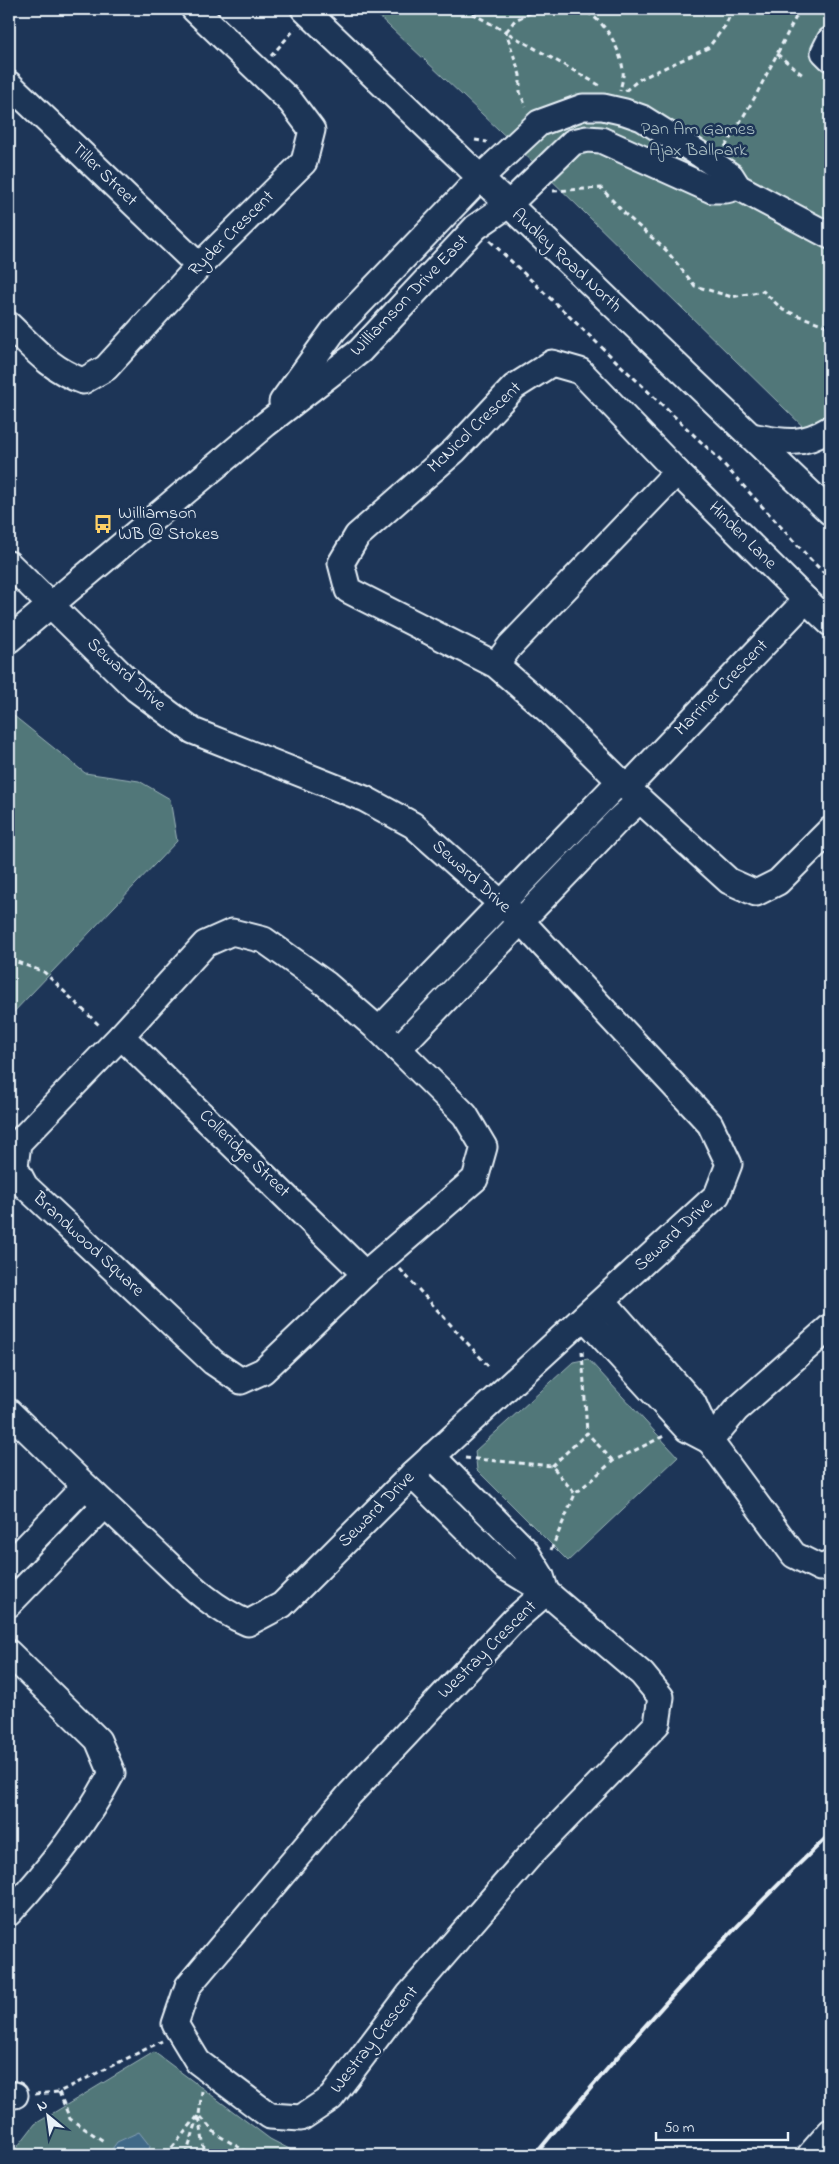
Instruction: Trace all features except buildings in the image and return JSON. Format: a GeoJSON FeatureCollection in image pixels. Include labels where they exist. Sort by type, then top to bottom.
{"type":"FeatureCollection","features":[{"type":"Feature","properties":{"kind":"street","name":"Ryder Crescent"},"geometry":{"type":"LineString","coordinates":[[9,325],[50,364],[65,375],[83,381],[106,368],[199,266],[304,162],[312,130],[291,102],[194,9]]}},
{"type":"Feature","properties":{"kind":"street","name":"Audley Road North"},"geometry":{"type":"LineString","coordinates":[[307,12],[830,512]]}},
{"type":"Feature","properties":{"kind":"street"},"geometry":{"type":"LineString","coordinates":[[830,40],[824,52],[830,58]]}},
{"type":"Feature","properties":{"kind":"street","name":"Tiller Street"},"geometry":{"type":"LineString","coordinates":[[9,84],[199,266]]}},
{"type":"Feature","properties":{"kind":"street","name":"Williamson Drive East"},"geometry":{"type":"LineString","coordinates":[[266,424],[334,330],[480,178],[539,123],[583,107],[603,107],[642,118],[712,153],[738,187],[830,236]]}},
{"type":"Feature","properties":{"kind":"street","name":"Williamson Drive East"},"geometry":{"type":"LineString","coordinates":[[9,640],[266,424],[360,351],[476,227],[508,205],[574,142],[587,139],[601,140],[712,190],[726,190],[738,187]]}},
{"type":"Feature","properties":{"kind":"street"},"geometry":{"type":"LineString","coordinates":[[692,182],[701,165],[712,153]]}},
{"type":"Feature","properties":{"kind":"street","name":"McNicol Crescent"},"geometry":{"type":"LineString","coordinates":[[629,790],[550,712],[496,665],[348,590],[341,563],[357,536],[455,450],[514,387],[552,363],[580,371],[677,472]]}},
{"type":"Feature","properties":{"kind":"street"},"geometry":{"type":"LineString","coordinates":[[751,436],[792,443],[817,436],[830,429]]}},
{"type":"Feature","properties":{"kind":"street"},"geometry":{"type":"LineString","coordinates":[[496,665],[510,646],[677,472]]}},
{"type":"Feature","properties":{"kind":"street","name":"Hinden Lane"},"geometry":{"type":"LineString","coordinates":[[677,472],[806,600]]}},
{"type":"Feature","properties":{"kind":"street","name":"Seward Drive"},"geometry":{"type":"LineString","coordinates":[[9,564],[136,690],[193,731],[365,799],[414,825],[521,921],[710,1124],[729,1164],[717,1195],[585,1318],[507,1386],[432,1456],[282,1605],[248,1623],[228,1614],[210,1602],[106,1506],[9,1412]]}},
{"type":"Feature","properties":{"kind":"street"},"geometry":{"type":"LineString","coordinates":[[806,600],[830,623]]}},
{"type":"Feature","properties":{"kind":"street","name":"Marriner Crescent"},"geometry":{"type":"LineString","coordinates":[[379,1030],[501,905],[629,790],[806,600]]}},
{"type":"Feature","properties":{"kind":"street"},"geometry":{"type":"LineString","coordinates":[[629,790],[729,882],[756,893],[778,882],[830,830]]}},
{"type":"Feature","properties":{"kind":"street","name":"Marriner Crescent"},"geometry":{"type":"LineString","coordinates":[[398,1048],[618,820],[629,790]]}},
{"type":"Feature","properties":{"kind":"street","name":"Brandwood Square"},"geometry":{"type":"LineString","coordinates":[[232,932],[264,940],[326,984],[379,1030],[465,1115],[484,1147],[475,1179],[365,1274],[263,1371],[241,1381],[213,1362],[25,1186],[15,1167],[18,1143],[205,944],[232,932]]}},
{"type":"Feature","properties":{"kind":"street","name":"Colleridge Street"},"geometry":{"type":"LineString","coordinates":[[118,1038],[365,1274]]}},
{"type":"Feature","properties":{"kind":"street"},"geometry":{"type":"LineString","coordinates":[[603,1301],[693,1403],[710,1441],[794,1555],[820,1568],[830,1564]]}},
{"type":"Feature","properties":{"kind":"street"},"geometry":{"type":"LineString","coordinates":[[585,1318],[687,1429],[710,1441]]}},
{"type":"Feature","properties":{"kind":"street"},"geometry":{"type":"LineString","coordinates":[[710,1441],[736,1410],[830,1327]]}},
{"type":"Feature","properties":{"kind":"street","name":"Westray Crescent"},"geometry":{"type":"LineString","coordinates":[[432,1456],[525,1550],[541,1576],[546,1592]]}},
{"type":"Feature","properties":{"kind":"street","name":"Westray Crescent"},"geometry":{"type":"LineString","coordinates":[[412,1475],[505,1567],[546,1592],[648,1682],[661,1697],[657,1724],[519,1868],[409,1994],[331,2098],[301,2118],[270,2116],[198,2062],[175,2024],[188,1986],[350,1794],[513,1621],[546,1592]]}},
{"type":"Feature","properties":{"kind":"street"},"geometry":{"type":"LineString","coordinates":[[9,1565],[85,1486]]}},
{"type":"Feature","properties":{"kind":"street"},"geometry":{"type":"LineString","coordinates":[[9,1604],[106,1506]]}},
{"type":"Feature","properties":{"kind":"street"},"geometry":{"type":"LineString","coordinates":[[9,1653],[98,1740],[112,1773],[98,1800],[34,1886],[12,1904]]}},
{"type":"Feature","properties":{"kind":"street"},"geometry":{"type":"LineString","coordinates":[[812,2155],[830,2132]]}},
{"type":"Feature","properties":{"kind":"path"},"geometry":{"type":"LineString","coordinates":[[539,9],[515,20],[506,32],[603,88]]}},
{"type":"Feature","properties":{"kind":"path"},"geometry":{"type":"LineString","coordinates":[[579,9],[596,16],[617,48],[623,71],[619,97],[640,79],[708,48],[725,26],[733,9]]}},
{"type":"Feature","properties":{"kind":"path"},"geometry":{"type":"LineString","coordinates":[[712,153],[755,97],[800,9]]}},
{"type":"Feature","properties":{"kind":"path"},"geometry":{"type":"LineString","coordinates":[[258,70],[307,12]]}},
{"type":"Feature","properties":{"kind":"path"},"geometry":{"type":"LineString","coordinates":[[777,54],[804,76]]}},
{"type":"Feature","properties":{"kind":"path"},"geometry":{"type":"LineString","coordinates":[[550,191],[601,188],[626,215],[666,250],[695,286],[732,297],[763,291],[784,310],[830,327]]}},
{"type":"Feature","properties":{"kind":"path"},"geometry":{"type":"LineString","coordinates":[[476,227],[718,458],[830,579]]}},
{"type":"Feature","properties":{"kind":"path"},"geometry":{"type":"LineString","coordinates":[[9,960],[44,972],[118,1038]]}},
{"type":"Feature","properties":{"kind":"path"},"geometry":{"type":"LineString","coordinates":[[387,1256],[490,1368]]}},
{"type":"Feature","properties":{"kind":"path"},"geometry":{"type":"LineString","coordinates":[[582,1351],[586,1433],[613,1461]]}},
{"type":"Feature","properties":{"kind":"path"},"geometry":{"type":"LineString","coordinates":[[552,1466],[586,1433]]}},
{"type":"Feature","properties":{"kind":"path"},"geometry":{"type":"LineString","coordinates":[[551,1550],[575,1494],[613,1461],[664,1436]]}},
{"type":"Feature","properties":{"kind":"path"},"geometry":{"type":"LineString","coordinates":[[465,1458],[552,1466],[575,1494]]}},
{"type":"Feature","properties":{"kind":"path"},"geometry":{"type":"LineString","coordinates":[[12,2094],[59,2092],[180,2032]]}},
{"type":"Feature","properties":{"kind":"path"},"geometry":{"type":"LineString","coordinates":[[186,2155],[199,2115],[203,2089],[210,2072]]}},
{"type":"Feature","properties":{"kind":"path"},"geometry":{"type":"LineString","coordinates":[[59,2092],[70,2119],[104,2142]]}},
{"type":"Feature","properties":{"kind":"path"},"geometry":{"type":"LineString","coordinates":[[166,2155],[199,2115]]}},
{"type":"Feature","properties":{"kind":"path"},"geometry":{"type":"LineString","coordinates":[[199,2115],[205,2155]]}},
{"type":"Feature","properties":{"kind":"path"},"geometry":{"type":"LineString","coordinates":[[199,2115],[216,2134],[252,2155]]}},
{"type":"Feature","properties":{"kind":"green space","name":"Pan Am Games Ajax Ballpark"},"geometry":{"type":"Polygon","coordinates":[[[371,9],[830,9],[830,453],[536,165],[371,9]]]}},
{"type":"Feature","properties":{"kind":"green space"},"geometry":{"type":"Polygon","coordinates":[[[9,712],[85,773],[139,781],[170,799],[177,841],[9,1017],[9,712]]]}},
{"type":"Feature","properties":{"kind":"green space"},"geometry":{"type":"Polygon","coordinates":[[[588,1359],[678,1457],[568,1561],[477,1470],[475,1451],[573,1362],[588,1359]]]}},
{"type":"Feature","properties":{"kind":"green space"},"geometry":{"type":"Polygon","coordinates":[[[154,2052],[270,2139],[301,2155],[11,2155],[35,2124],[154,2052]]]}},
{"type":"Feature","properties":{"kind":"water"},"geometry":{"type":"Polygon","coordinates":[[[139,2132],[150,2146],[148,2155],[108,2155],[117,2142],[139,2132]]]}},
{"type":"Feature","properties":{"kind":"railway"},"geometry":{"type":"LineString","coordinates":[[535,2155],[605,2071],[677,1990],[790,1872],[830,1834]]}},
{"type":"Feature","properties":{"kind":"place","name":"Williamson WB @ Stokes"},"geometry":{"type":"Point","coordinates":[103,524]}}]}
